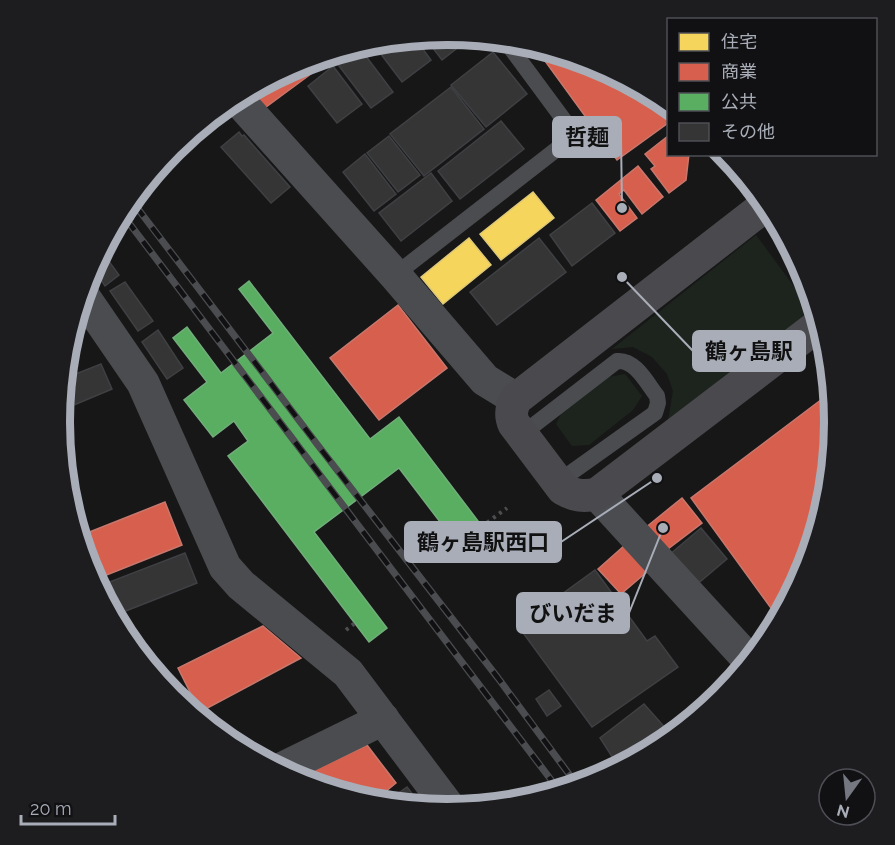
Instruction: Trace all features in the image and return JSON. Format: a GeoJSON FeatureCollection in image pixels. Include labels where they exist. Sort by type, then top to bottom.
{"type":"FeatureCollection","features":[{"type":"Feature","properties":{"kind":"street"},"geometry":{"type":"LineString","coordinates":[[243,106],[395,275],[485,380],[516,399]]}},
{"type":"Feature","properties":{"kind":"street"},"geometry":{"type":"LineString","coordinates":[[759,210],[516,399],[511,418],[521,435],[563,489],[573,495],[586,497],[597,494],[813,329]]}},
{"type":"Feature","properties":{"kind":"street"},"geometry":{"type":"LineString","coordinates":[[89,304],[143,383],[225,567],[241,585],[348,673],[443,800]]}},
{"type":"Feature","properties":{"kind":"street"},"geometry":{"type":"LineString","coordinates":[[597,494],[744,655]]}},
{"type":"Feature","properties":{"kind":"street"},"geometry":{"type":"LineString","coordinates":[[289,765],[383,719]]}},
{"type":"Feature","properties":{"kind":"lane"},"geometry":{"type":"LineString","coordinates":[[395,275],[575,135],[513,51]]}},
{"type":"Feature","properties":{"kind":"lane"},"geometry":{"type":"LineString","coordinates":[[521,435],[617,361],[624,360],[632,364],[657,396],[658,403],[655,413],[558,482]]}},
{"type":"Feature","properties":{"kind":"path"},"geometry":{"type":"LineString","coordinates":[[481,526],[507,508]]}},
{"type":"Feature","properties":{"kind":"shaded area"},"geometry":{"type":"Polygon","coordinates":[[[756,235],[805,301],[809,315],[668,421],[673,391],[667,374],[652,357],[633,347],[612,349],[756,235]]]}},
{"type":"Feature","properties":{"kind":"shaded area"},"geometry":{"type":"Polygon","coordinates":[[[625,374],[642,396],[633,410],[589,445],[572,446],[556,424],[562,412],[608,377],[625,374]]]}},
{"type":"Feature","properties":{"kind":"building: 住宅"},"geometry":{"type":"Polygon","coordinates":[[[533,192],[554,218],[501,260],[480,234],[533,192]]]}},
{"type":"Feature","properties":{"kind":"building: 住宅"},"geometry":{"type":"Polygon","coordinates":[[[469,238],[491,265],[443,304],[421,277],[469,238]]]}},
{"type":"Feature","properties":{"kind":"building: 商業"},"geometry":{"type":"Polygon","coordinates":[[[542,57],[569,65],[614,84],[667,116],[667,124],[617,160],[542,57]]]}},
{"type":"Feature","properties":{"kind":"building: 商業"},"geometry":{"type":"Polygon","coordinates":[[[320,67],[262,110],[254,99],[281,84],[320,67]]]}},
{"type":"Feature","properties":{"kind":"building: 商業"},"geometry":{"type":"Polygon","coordinates":[[[667,137],[667,156],[689,156],[686,180],[669,193],[651,169],[655,166],[645,154],[667,137]]]}},
{"type":"Feature","properties":{"kind":"building: 商業"},"geometry":{"type":"Polygon","coordinates":[[[638,166],[663,197],[642,214],[624,190],[619,194],[637,218],[620,231],[596,200],[638,166]]]}},
{"type":"Feature","properties":{"kind":"building: 商業"},"geometry":{"type":"Polygon","coordinates":[[[398,305],[447,368],[379,420],[330,358],[398,305]]]}},
{"type":"Feature","properties":{"kind":"building: 商業"},"geometry":{"type":"Polygon","coordinates":[[[824,398],[824,447],[818,496],[805,544],[774,612],[691,498],[824,398]]]}},
{"type":"Feature","properties":{"kind":"building: 商業"},"geometry":{"type":"Polygon","coordinates":[[[682,498],[702,523],[664,552],[645,528],[682,498]]]}},
{"type":"Feature","properties":{"kind":"building: 商業"},"geometry":{"type":"Polygon","coordinates":[[[165,502],[182,545],[104,576],[87,533],[165,502]]]}},
{"type":"Feature","properties":{"kind":"building: 商業"},"geometry":{"type":"Polygon","coordinates":[[[625,545],[648,571],[621,594],[598,569],[625,545]]]}},
{"type":"Feature","properties":{"kind":"building: 商業"},"geometry":{"type":"Polygon","coordinates":[[[263,626],[301,658],[204,710],[195,702],[178,668],[263,626]]]}},
{"type":"Feature","properties":{"kind":"building: 商業"},"geometry":{"type":"Polygon","coordinates":[[[367,745],[396,783],[382,794],[350,787],[308,773],[367,745]]]}},
{"type":"Feature","properties":{"kind":"building: 公共"},"geometry":{"type":"Polygon","coordinates":[[[249,281],[370,439],[399,417],[494,542],[469,560],[399,468],[314,532],[387,628],[369,642],[228,456],[248,441],[234,421],[213,437],[184,400],[207,382],[173,338],[187,327],[221,373],[273,333],[239,289],[249,281]]]}},
{"type":"Feature","properties":{"kind":"building: その他"},"geometry":{"type":"Polygon","coordinates":[[[421,46],[431,60],[402,82],[379,51],[421,46]]]}},
{"type":"Feature","properties":{"kind":"building: その他"},"geometry":{"type":"Polygon","coordinates":[[[431,46],[461,46],[442,60],[431,46]]]}},
{"type":"Feature","properties":{"kind":"building: その他"},"geometry":{"type":"Polygon","coordinates":[[[493,52],[527,94],[486,127],[451,85],[493,52]]]}},
{"type":"Feature","properties":{"kind":"building: その他"},"geometry":{"type":"Polygon","coordinates":[[[365,54],[393,92],[371,108],[336,62],[365,54]]]}},
{"type":"Feature","properties":{"kind":"building: その他"},"geometry":{"type":"Polygon","coordinates":[[[333,66],[362,104],[337,123],[308,86],[333,66]]]}},
{"type":"Feature","properties":{"kind":"building: その他"},"geometry":{"type":"Polygon","coordinates":[[[451,87],[484,129],[424,176],[390,134],[451,87]]]}},
{"type":"Feature","properties":{"kind":"building: その他"},"geometry":{"type":"Polygon","coordinates":[[[501,121],[524,149],[460,199],[438,171],[501,121]]]}},
{"type":"Feature","properties":{"kind":"building: その他"},"geometry":{"type":"Polygon","coordinates":[[[239,132],[290,187],[271,203],[221,147],[239,132]]]}},
{"type":"Feature","properties":{"kind":"building: その他"},"geometry":{"type":"Polygon","coordinates":[[[389,136],[420,175],[398,192],[367,153],[389,136]]]}},
{"type":"Feature","properties":{"kind":"building: その他"},"geometry":{"type":"Polygon","coordinates":[[[365,154],[396,194],[374,211],[343,172],[365,154]]]}},
{"type":"Feature","properties":{"kind":"building: その他"},"geometry":{"type":"Polygon","coordinates":[[[431,173],[452,201],[401,241],[379,213],[431,173]]]}},
{"type":"Feature","properties":{"kind":"building: その他"},"geometry":{"type":"Polygon","coordinates":[[[592,203],[615,233],[572,266],[550,235],[592,203]]]}},
{"type":"Feature","properties":{"kind":"building: その他"},"geometry":{"type":"Polygon","coordinates":[[[539,238],[566,272],[497,325],[470,292],[539,238]]]}},
{"type":"Feature","properties":{"kind":"building: その他"},"geometry":{"type":"Polygon","coordinates":[[[108,259],[119,275],[105,286],[99,277],[108,259]]]}},
{"type":"Feature","properties":{"kind":"building: その他"},"geometry":{"type":"Polygon","coordinates":[[[125,282],[153,321],[138,331],[110,291],[125,282]]]}},
{"type":"Feature","properties":{"kind":"building: その他"},"geometry":{"type":"Polygon","coordinates":[[[158,330],[183,368],[167,379],[142,342],[158,330]]]}},
{"type":"Feature","properties":{"kind":"building: その他"},"geometry":{"type":"Polygon","coordinates":[[[101,364],[112,389],[71,406],[73,375],[101,364]]]}},
{"type":"Feature","properties":{"kind":"building: その他"},"geometry":{"type":"Polygon","coordinates":[[[701,528],[727,559],[695,586],[669,555],[701,528]]]}},
{"type":"Feature","properties":{"kind":"building: その他"},"geometry":{"type":"Polygon","coordinates":[[[185,553],[197,583],[122,612],[106,583],[185,553]]]}},
{"type":"Feature","properties":{"kind":"building: その他"},"geometry":{"type":"Polygon","coordinates":[[[595,570],[647,641],[655,636],[678,667],[592,727],[518,626],[595,570]]]}},
{"type":"Feature","properties":{"kind":"building: その他"},"geometry":{"type":"Polygon","coordinates":[[[549,690],[561,706],[547,716],[536,699],[549,690]]]}},
{"type":"Feature","properties":{"kind":"building: その他"},"geometry":{"type":"Polygon","coordinates":[[[644,704],[667,729],[615,761],[600,738],[644,704]]]}},
{"type":"Feature","properties":{"kind":"building: その他"},"geometry":{"type":"Polygon","coordinates":[[[407,787],[416,798],[398,797],[394,796],[407,787]]]}},
{"type":"Feature","properties":{"kind":"railway"},"geometry":{"type":"LineString","coordinates":[[137,208],[498,678],[572,779]]}},
{"type":"Feature","properties":{"kind":"railway"},"geometry":{"type":"LineString","coordinates":[[128,222],[554,784]]}},
{"type":"Feature","properties":{"kind":"place","name":"哲麺"},"geometry":{"type":"Point","coordinates":[622,208]}},
{"type":"Feature","properties":{"kind":"place","name":"鶴ヶ島駅"},"geometry":{"type":"Point","coordinates":[622,277]}},
{"type":"Feature","properties":{"kind":"place","name":"鶴ヶ島駅西口"},"geometry":{"type":"Point","coordinates":[657,478]}},
{"type":"Feature","properties":{"kind":"place","name":"びいだま"},"geometry":{"type":"Point","coordinates":[663,528]}}]}
